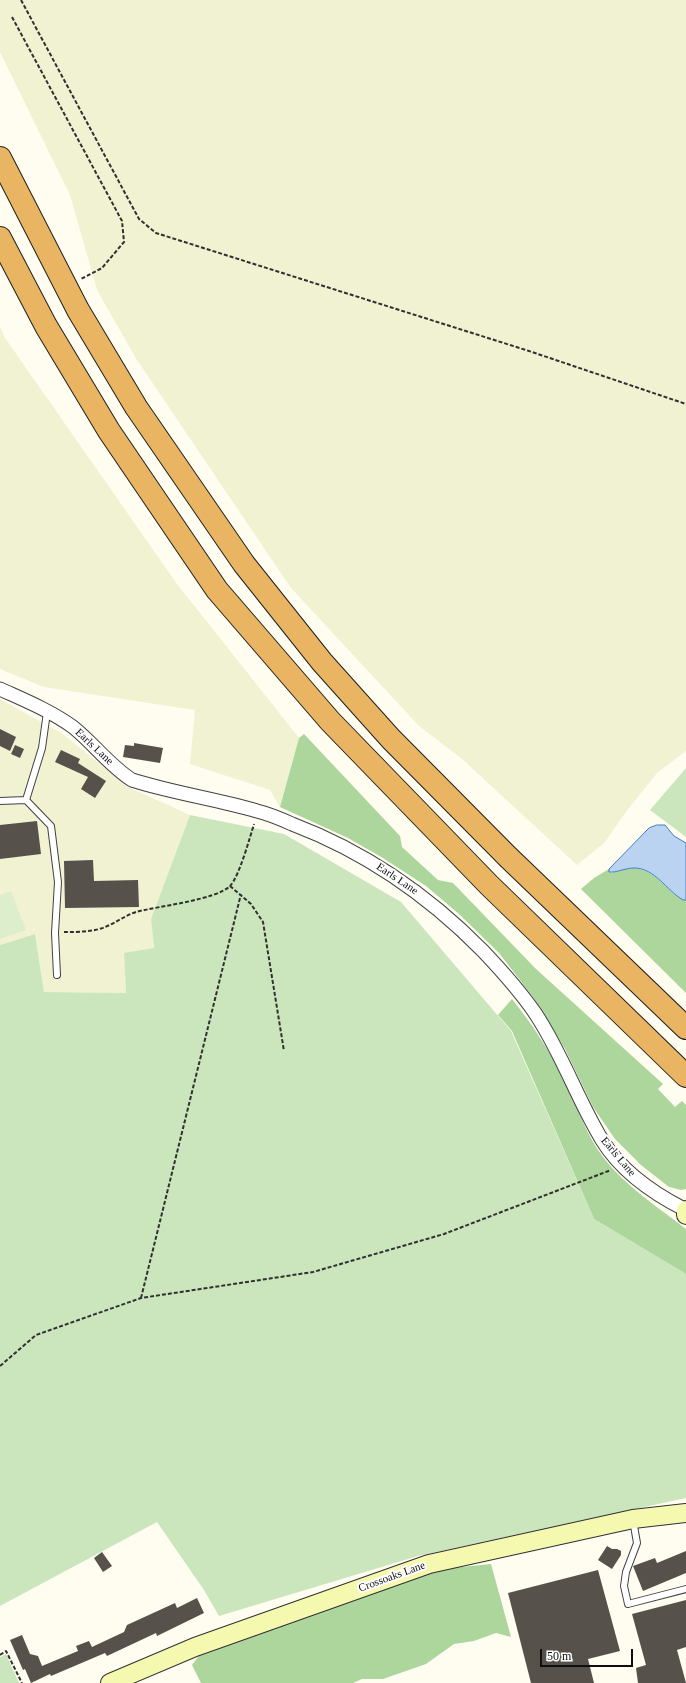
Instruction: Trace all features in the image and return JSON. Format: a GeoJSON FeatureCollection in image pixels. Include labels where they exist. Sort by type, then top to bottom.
{"type":"FeatureCollection","features":[{"type":"Feature","properties":{"kind":"highway"},"geometry":{"type":"LineString","coordinates":[[0,158],[66,287],[136,407],[244,564],[322,662],[391,739],[508,858],[686,1028]]}},
{"type":"Feature","properties":{"kind":"highway"},"geometry":{"type":"LineString","coordinates":[[0,238],[46,326],[109,431],[217,590],[330,721],[489,885],[686,1076]]}},
{"type":"Feature","properties":{"kind":"street","name":"Earls Lane"},"geometry":{"type":"LineString","coordinates":[[0,689],[47,712],[72,727],[120,772],[132,780],[258,811],[322,835],[359,854],[394,875],[454,921],[504,973],[535,1013],[571,1076],[603,1142],[623,1165],[654,1192],[686,1210]]}},
{"type":"Feature","properties":{"kind":"street"},"geometry":{"type":"LineString","coordinates":[[686,1210],[686,1215]]}},
{"type":"Feature","properties":{"kind":"street","name":"Crossoaks Lane"},"geometry":{"type":"LineString","coordinates":[[110,1683],[195,1647],[429,1564],[633,1519],[686,1512]]}},
{"type":"Feature","properties":{"kind":"lane"},"geometry":{"type":"LineString","coordinates":[[26,800],[42,748],[47,712]]}},
{"type":"Feature","properties":{"kind":"lane"},"geometry":{"type":"LineString","coordinates":[[0,801],[26,800],[50,826],[58,882],[55,933],[57,975]]}},
{"type":"Feature","properties":{"kind":"lane"},"geometry":{"type":"LineString","coordinates":[[633,1519],[637,1543],[626,1572],[624,1586],[628,1604],[686,1589]]}},
{"type":"Feature","properties":{"kind":"path"},"geometry":{"type":"LineString","coordinates":[[21,0],[139,219],[156,233],[529,351],[686,404]]}},
{"type":"Feature","properties":{"kind":"path"},"geometry":{"type":"LineString","coordinates":[[12,17],[122,221],[124,242],[102,268],[66,287]]}},
{"type":"Feature","properties":{"kind":"path"},"geometry":{"type":"LineString","coordinates":[[55,933],[94,930],[111,926],[126,916],[152,907],[213,895],[230,886],[242,863],[258,811]]}},
{"type":"Feature","properties":{"kind":"path"},"geometry":{"type":"LineString","coordinates":[[230,886],[251,904],[263,922],[284,1051]]}},
{"type":"Feature","properties":{"kind":"path"},"geometry":{"type":"LineString","coordinates":[[140,1298],[241,894]]}},
{"type":"Feature","properties":{"kind":"path"},"geometry":{"type":"LineString","coordinates":[[0,1366],[36,1335],[140,1298],[313,1272],[444,1234],[623,1165]]}},
{"type":"Feature","properties":{"kind":"path"},"geometry":{"type":"LineString","coordinates":[[0,1655],[6,1651],[22,1683]]}},
{"type":"Feature","properties":{"kind":"green space"},"geometry":{"type":"Polygon","coordinates":[[[0,0],[686,0],[686,751],[657,773],[625,813],[605,842],[577,865],[461,758],[419,726],[291,588],[137,360],[97,290],[70,195],[0,52],[0,0]]]}},
{"type":"Feature","properties":{"kind":"green space"},"geometry":{"type":"Polygon","coordinates":[[[0,327],[5,338],[177,584],[299,738],[280,807],[270,790],[190,764],[195,710],[44,687],[0,669],[0,327]]]}},
{"type":"Feature","properties":{"kind":"green space"},"geometry":{"type":"Polygon","coordinates":[[[0,699],[63,734],[128,787],[190,815],[151,919],[154,949],[124,954],[126,993],[44,992],[35,934],[0,945],[0,699]]]}},
{"type":"Feature","properties":{"kind":"green space"},"geometry":{"type":"Polygon","coordinates":[[[304,734],[400,836],[402,847],[438,880],[453,883],[536,969],[663,1084],[658,1089],[675,1107],[682,1101],[686,1105],[686,1189],[681,1190],[669,1187],[641,1165],[615,1139],[593,1107],[565,1049],[533,997],[499,953],[459,914],[426,886],[383,858],[348,838],[280,807],[299,738],[304,734]]]}},
{"type":"Feature","properties":{"kind":"green space"},"geometry":{"type":"Polygon","coordinates":[[[686,768],[686,837],[650,810],[686,768]]]}},
{"type":"Feature","properties":{"kind":"green space"},"geometry":{"type":"Polygon","coordinates":[[[190,815],[284,834],[401,902],[511,1031],[594,1219],[686,1274],[686,1498],[418,1556],[219,1616],[204,1590],[157,1522],[0,1606],[0,945],[35,934],[44,992],[126,993],[124,953],[154,948],[151,919],[190,815]]]}},
{"type":"Feature","properties":{"kind":"green space"},"geometry":{"type":"Polygon","coordinates":[[[609,869],[609,872],[612,873],[620,869],[642,869],[648,872],[677,896],[683,900],[686,900],[686,993],[581,889],[594,878],[609,869]]]}},
{"type":"Feature","properties":{"kind":"green space"},"geometry":{"type":"Polygon","coordinates":[[[11,891],[26,930],[0,939],[0,895],[11,891]]]}},
{"type":"Feature","properties":{"kind":"green space"},"geometry":{"type":"Polygon","coordinates":[[[512,999],[552,1057],[591,1139],[603,1157],[632,1187],[686,1229],[686,1274],[594,1219],[512,1031],[498,1015],[512,999]]]}},
{"type":"Feature","properties":{"kind":"green space"},"geometry":{"type":"Polygon","coordinates":[[[491,1564],[511,1637],[496,1633],[474,1641],[454,1644],[426,1664],[383,1679],[362,1679],[353,1683],[201,1683],[192,1665],[201,1653],[432,1570],[491,1564]]]}},
{"type":"Feature","properties":{"kind":"green space"},"geometry":{"type":"Polygon","coordinates":[[[6,1654],[19,1683],[0,1683],[0,1657],[6,1654]]]}},
{"type":"Feature","properties":{"kind":"water"},"geometry":{"type":"Polygon","coordinates":[[[657,825],[665,825],[674,836],[686,843],[686,900],[683,900],[677,896],[654,875],[641,869],[631,868],[609,872],[609,869],[649,828],[657,825]]]}},
{"type":"Feature","properties":{"kind":"building"},"geometry":{"type":"Polygon","coordinates":[[[0,729],[16,737],[10,751],[0,746],[0,729]]]}},
{"type":"Feature","properties":{"kind":"building"},"geometry":{"type":"Polygon","coordinates":[[[134,743],[163,748],[160,763],[123,757],[125,745],[134,746],[134,743]]]}},
{"type":"Feature","properties":{"kind":"building"},"geometry":{"type":"Polygon","coordinates":[[[15,745],[24,749],[20,758],[11,754],[15,745]]]}},
{"type":"Feature","properties":{"kind":"building"},"geometry":{"type":"Polygon","coordinates":[[[61,750],[80,759],[78,763],[106,781],[95,798],[81,789],[88,777],[55,762],[61,750]]]}},
{"type":"Feature","properties":{"kind":"building"},"geometry":{"type":"Polygon","coordinates":[[[37,821],[41,854],[0,859],[0,825],[37,821]]]}},
{"type":"Feature","properties":{"kind":"building"},"geometry":{"type":"Polygon","coordinates":[[[93,860],[94,881],[138,880],[139,907],[65,908],[64,861],[93,860]]]}},
{"type":"Feature","properties":{"kind":"building"},"geometry":{"type":"Polygon","coordinates":[[[607,1546],[621,1551],[621,1555],[612,1569],[598,1560],[607,1546]]]}},
{"type":"Feature","properties":{"kind":"building"},"geometry":{"type":"Polygon","coordinates":[[[686,1551],[686,1573],[643,1591],[633,1566],[655,1558],[657,1563],[686,1551]]]}},
{"type":"Feature","properties":{"kind":"building"},"geometry":{"type":"Polygon","coordinates":[[[102,1552],[112,1566],[103,1572],[94,1558],[102,1552]]]}},
{"type":"Feature","properties":{"kind":"building"},"geometry":{"type":"Polygon","coordinates":[[[598,1570],[620,1651],[588,1659],[594,1683],[531,1683],[508,1593],[598,1570]]]}},
{"type":"Feature","properties":{"kind":"building"},"geometry":{"type":"Polygon","coordinates":[[[197,1598],[204,1613],[157,1636],[156,1633],[107,1656],[105,1653],[51,1676],[50,1674],[31,1683],[25,1669],[23,1670],[10,1640],[22,1635],[30,1654],[38,1656],[42,1666],[78,1651],[76,1646],[89,1641],[92,1647],[124,1632],[127,1625],[175,1603],[177,1608],[197,1598]]]}},
{"type":"Feature","properties":{"kind":"building"},"geometry":{"type":"Polygon","coordinates":[[[686,1600],[686,1647],[677,1650],[686,1683],[638,1683],[636,1668],[646,1665],[632,1614],[686,1600]]]}}]}
